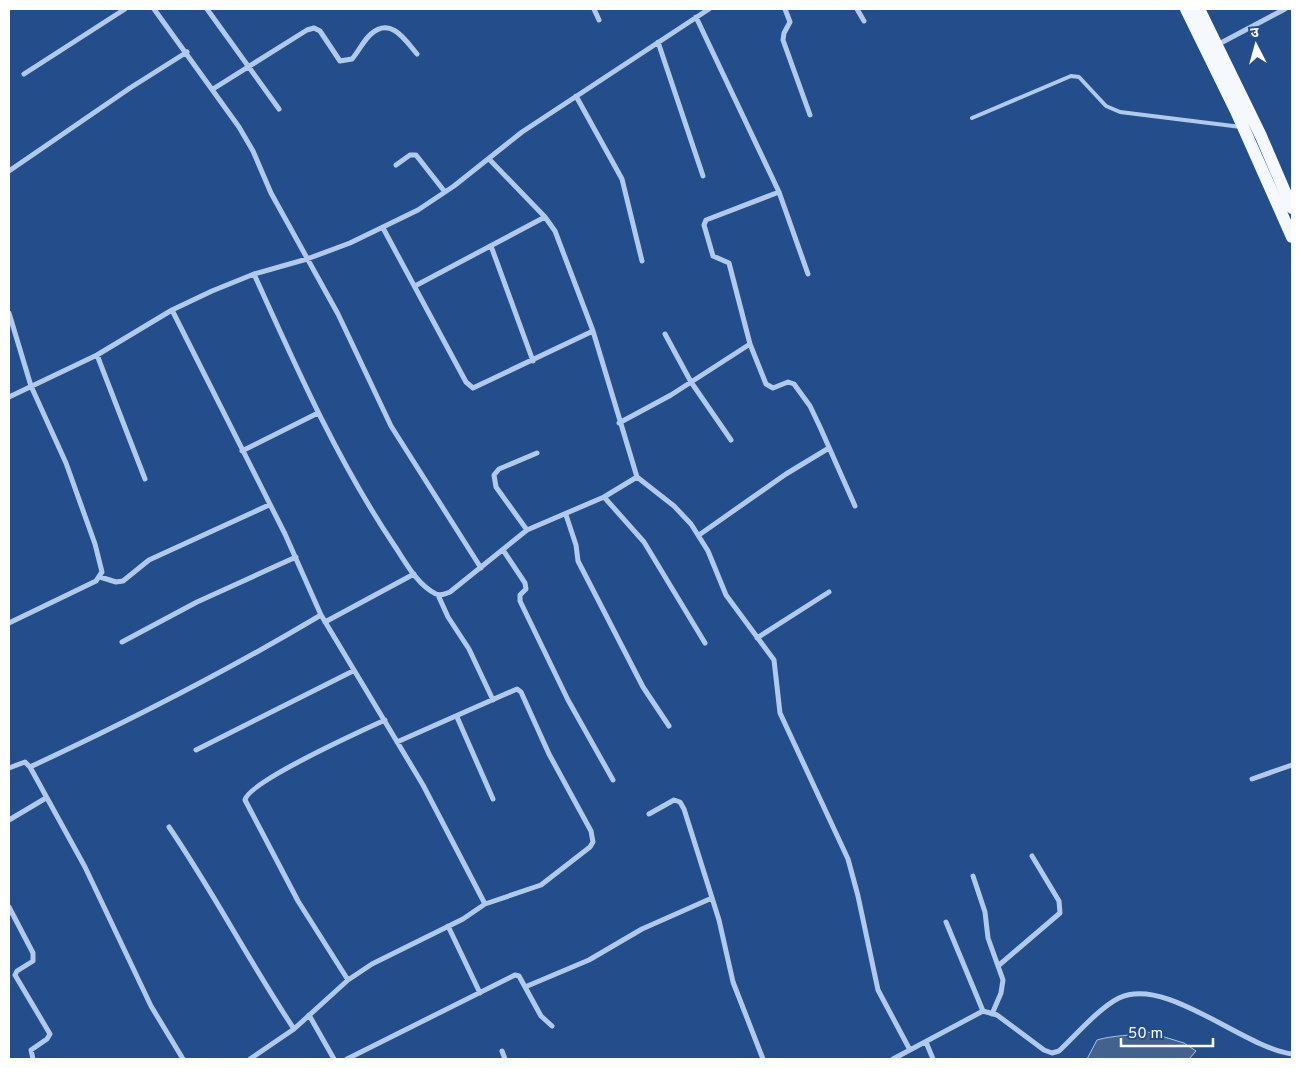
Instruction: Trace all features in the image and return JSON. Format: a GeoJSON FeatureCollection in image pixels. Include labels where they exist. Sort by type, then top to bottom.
{"type":"FeatureCollection","features":[{"type":"Feature","properties":{"kind":"main road"},"geometry":{"type":"LineString","coordinates":[[1186,9],[1243,127],[1292,237]]}},
{"type":"Feature","properties":{"kind":"main road"},"geometry":{"type":"LineString","coordinates":[[1199,9],[1292,208]]}},
{"type":"Feature","properties":{"kind":"street"},"geometry":{"type":"LineString","coordinates":[[24,74],[125,9]]}},
{"type":"Feature","properties":{"kind":"street"},"geometry":{"type":"LineString","coordinates":[[154,9],[187,52],[239,127],[272,193],[338,314],[391,426],[481,568]]}},
{"type":"Feature","properties":{"kind":"street"},"geometry":{"type":"LineString","coordinates":[[207,9],[279,109]]}},
{"type":"Feature","properties":{"kind":"street"},"geometry":{"type":"LineString","coordinates":[[594,9],[599,20]]}},
{"type":"Feature","properties":{"kind":"street"},"geometry":{"type":"LineString","coordinates":[[9,398],[97,355],[172,310],[254,274],[307,259],[384,228],[446,192],[522,132],[709,9]]}},
{"type":"Feature","properties":{"kind":"street"},"geometry":{"type":"LineString","coordinates":[[785,9],[790,22],[784,33],[783,40],[810,115]]}},
{"type":"Feature","properties":{"kind":"street"},"geometry":{"type":"LineString","coordinates":[[857,9],[864,21]]}},
{"type":"Feature","properties":{"kind":"street"},"geometry":{"type":"LineString","coordinates":[[1216,46],[1285,9]]}},
{"type":"Feature","properties":{"kind":"street"},"geometry":{"type":"LineString","coordinates":[[696,17],[779,192],[808,274]]}},
{"type":"Feature","properties":{"kind":"street"},"geometry":{"type":"LineString","coordinates":[[213,90],[307,30],[314,28],[320,32],[340,61],[346,62],[352,59],[371,33],[385,28],[398,31],[417,54]]}},
{"type":"Feature","properties":{"kind":"street"},"geometry":{"type":"LineString","coordinates":[[658,42],[703,176]]}},
{"type":"Feature","properties":{"kind":"street"},"geometry":{"type":"LineString","coordinates":[[9,171],[130,88],[187,52]]}},
{"type":"Feature","properties":{"kind":"street"},"geometry":{"type":"LineString","coordinates":[[576,96],[622,179],[642,261]]}},
{"type":"Feature","properties":{"kind":"street"},"geometry":{"type":"LineString","coordinates":[[396,165],[410,155],[416,155],[446,192]]}},
{"type":"Feature","properties":{"kind":"street"},"geometry":{"type":"LineString","coordinates":[[490,159],[545,217],[563,249],[594,331],[619,423],[637,477],[674,506],[699,535],[726,595],[774,660],[777,698],[782,720],[848,859],[878,990],[910,1050]]}},
{"type":"Feature","properties":{"kind":"street"},"geometry":{"type":"LineString","coordinates":[[779,192],[704,222],[713,256],[726,260],[729,263],[750,344],[766,384],[773,388],[788,382],[794,384],[810,406],[855,506]]}},
{"type":"Feature","properties":{"kind":"street"},"geometry":{"type":"LineString","coordinates":[[415,286],[545,217]]}},
{"type":"Feature","properties":{"kind":"street"},"geometry":{"type":"LineString","coordinates":[[384,228],[469,386],[477,388],[594,331]]}},
{"type":"Feature","properties":{"kind":"street"},"geometry":{"type":"LineString","coordinates":[[491,246],[533,361]]}},
{"type":"Feature","properties":{"kind":"street"},"geometry":{"type":"LineString","coordinates":[[254,274],[318,413],[354,481],[414,574],[438,595],[448,617],[469,649],[493,700]]}},
{"type":"Feature","properties":{"kind":"street"},"geometry":{"type":"LineString","coordinates":[[172,310],[296,557],[325,622],[438,811],[485,904]]}},
{"type":"Feature","properties":{"kind":"street"},"geometry":{"type":"LineString","coordinates":[[9,314],[31,386],[66,463],[82,505],[101,565],[100,577]]}},
{"type":"Feature","properties":{"kind":"street"},"geometry":{"type":"LineString","coordinates":[[665,334],[691,382],[731,440]]}},
{"type":"Feature","properties":{"kind":"street"},"geometry":{"type":"LineString","coordinates":[[619,423],[691,382],[750,344]]}},
{"type":"Feature","properties":{"kind":"street"},"geometry":{"type":"LineString","coordinates":[[97,355],[146,478]]}},
{"type":"Feature","properties":{"kind":"street"},"geometry":{"type":"LineString","coordinates":[[242,451],[318,413]]}},
{"type":"Feature","properties":{"kind":"street"},"geometry":{"type":"LineString","coordinates":[[699,535],[786,474],[829,448]]}},
{"type":"Feature","properties":{"kind":"street"},"geometry":{"type":"LineString","coordinates":[[527,530],[496,487],[494,475],[499,469],[537,453]]}},
{"type":"Feature","properties":{"kind":"street"},"geometry":{"type":"LineString","coordinates":[[438,595],[450,592],[527,530],[566,515],[604,497],[637,477]]}},
{"type":"Feature","properties":{"kind":"street"},"geometry":{"type":"LineString","coordinates":[[604,497],[644,542],[705,643]]}},
{"type":"Feature","properties":{"kind":"street"},"geometry":{"type":"LineString","coordinates":[[9,623],[100,577],[116,582],[123,581],[149,560],[269,505]]}},
{"type":"Feature","properties":{"kind":"street"},"geometry":{"type":"LineString","coordinates":[[566,515],[576,545],[578,561],[643,687],[669,726]]}},
{"type":"Feature","properties":{"kind":"street"},"geometry":{"type":"LineString","coordinates":[[503,550],[525,583],[526,589],[519,598],[524,610],[568,700],[613,780]]}},
{"type":"Feature","properties":{"kind":"street"},"geometry":{"type":"LineString","coordinates":[[122,642],[197,602],[296,557]]}},
{"type":"Feature","properties":{"kind":"street"},"geometry":{"type":"LineString","coordinates":[[325,622],[414,574]]}},
{"type":"Feature","properties":{"kind":"street"},"geometry":{"type":"LineString","coordinates":[[756,638],[829,592]]}},
{"type":"Feature","properties":{"kind":"street"},"geometry":{"type":"LineString","coordinates":[[30,767],[155,706],[322,616]]}},
{"type":"Feature","properties":{"kind":"street"},"geometry":{"type":"LineString","coordinates":[[196,750],[353,670]]}},
{"type":"Feature","properties":{"kind":"street"},"geometry":{"type":"LineString","coordinates":[[250,1059],[294,1029],[348,980],[372,964],[464,919],[485,904],[542,885],[590,847],[593,842],[591,831],[548,754],[517,689],[511,690],[457,717],[397,742]]}},
{"type":"Feature","properties":{"kind":"street"},"geometry":{"type":"LineString","coordinates":[[457,717],[493,799]]}},
{"type":"Feature","properties":{"kind":"street"},"geometry":{"type":"LineString","coordinates":[[348,980],[298,901],[245,800],[250,791],[283,770],[385,720]]}},
{"type":"Feature","properties":{"kind":"street"},"geometry":{"type":"LineString","coordinates":[[9,768],[25,762],[30,767],[85,867],[151,1006],[183,1059]]}},
{"type":"Feature","properties":{"kind":"street"},"geometry":{"type":"LineString","coordinates":[[1252,779],[1292,765]]}},
{"type":"Feature","properties":{"kind":"street"},"geometry":{"type":"LineString","coordinates":[[9,820],[46,798]]}},
{"type":"Feature","properties":{"kind":"street"},"geometry":{"type":"LineString","coordinates":[[649,814],[674,800],[680,802],[692,832],[712,898],[733,982],[763,1059]]}},
{"type":"Feature","properties":{"kind":"street"},"geometry":{"type":"LineString","coordinates":[[169,827],[202,876],[257,971],[294,1029]]}},
{"type":"Feature","properties":{"kind":"street"},"geometry":{"type":"LineString","coordinates":[[998,966],[1060,913],[1059,901],[1032,856]]}},
{"type":"Feature","properties":{"kind":"street"},"geometry":{"type":"LineString","coordinates":[[973,876],[985,912],[988,938],[998,966],[1002,987],[992,1014]]}},
{"type":"Feature","properties":{"kind":"street"},"geometry":{"type":"LineString","coordinates":[[525,987],[589,960],[642,929],[712,898]]}},
{"type":"Feature","properties":{"kind":"street"},"geometry":{"type":"LineString","coordinates":[[9,907],[33,953],[33,961],[16,972],[15,975],[50,1034],[47,1039],[31,1050],[34,1059]]}},
{"type":"Feature","properties":{"kind":"street"},"geometry":{"type":"LineString","coordinates":[[946,922],[983,1011]]}},
{"type":"Feature","properties":{"kind":"street"},"geometry":{"type":"LineString","coordinates":[[448,926],[480,994]]}},
{"type":"Feature","properties":{"kind":"street"},"geometry":{"type":"LineString","coordinates":[[347,1059],[515,975],[519,976],[541,1016],[552,1026]]}},
{"type":"Feature","properties":{"kind":"street"},"geometry":{"type":"LineString","coordinates":[[893,1059],[983,1011],[992,1014],[1044,1050],[1052,1053],[1059,1051],[1117,999],[1141,993],[1154,994],[1273,1050],[1292,1054]]}},
{"type":"Feature","properties":{"kind":"street"},"geometry":{"type":"LineString","coordinates":[[309,1015],[334,1059]]}},
{"type":"Feature","properties":{"kind":"street"},"geometry":{"type":"LineString","coordinates":[[926,1042],[932,1059]]}},
{"type":"Feature","properties":{"kind":"street"},"geometry":{"type":"LineString","coordinates":[[502,1052],[506,1059]]}},
{"type":"Feature","properties":{"kind":"lane"},"geometry":{"type":"LineString","coordinates":[[972,118],[1071,76],[1079,77],[1106,106],[1120,112],[1243,127]]}},
{"type":"Feature","properties":{"kind":"water"},"geometry":{"type":"Polygon","coordinates":[[[1148,1032],[1184,1043],[1196,1051],[1189,1059],[1087,1059],[1097,1040],[1148,1032]]]}}]}
